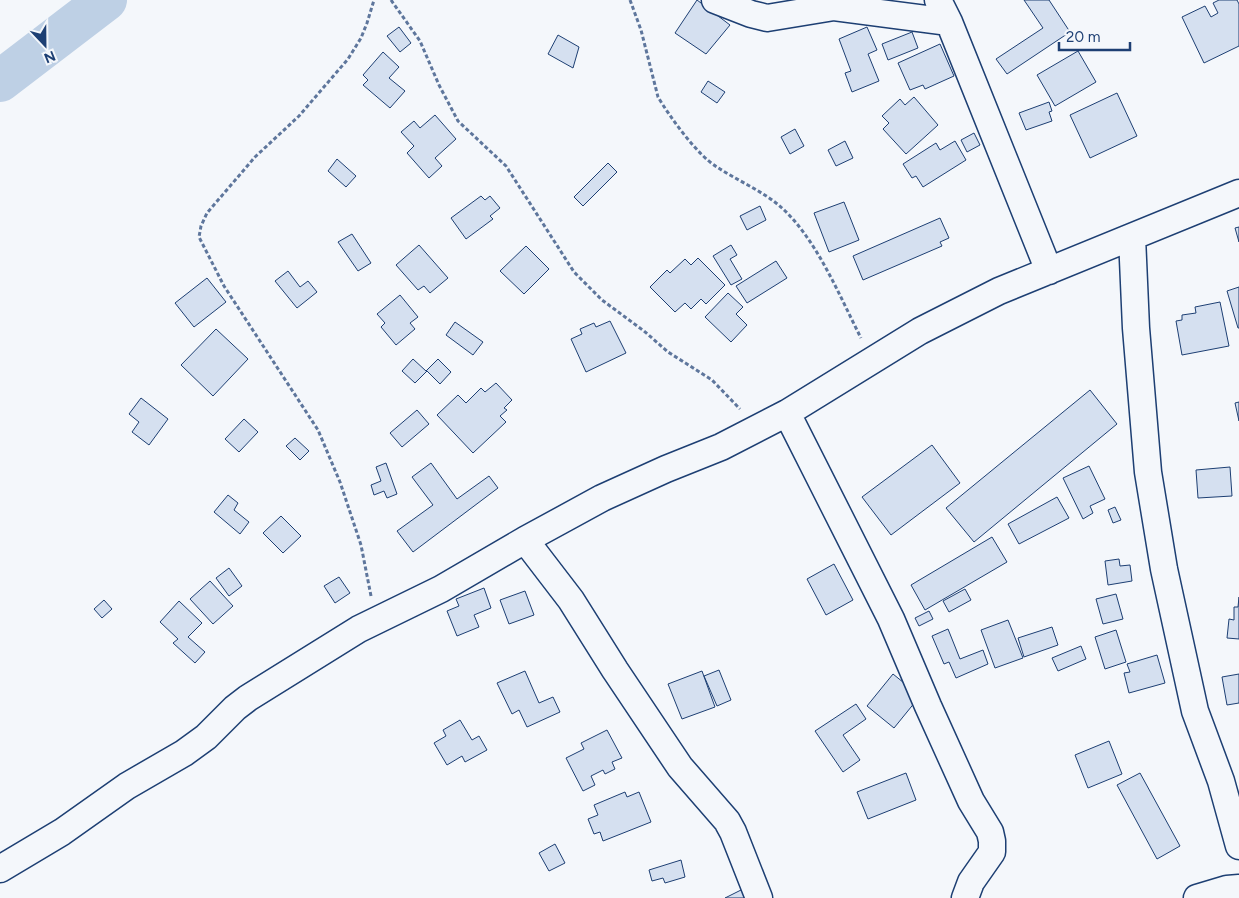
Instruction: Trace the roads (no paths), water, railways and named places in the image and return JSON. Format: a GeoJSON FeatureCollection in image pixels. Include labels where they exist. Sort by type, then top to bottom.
{"type":"FeatureCollection","features":[{"type":"Feature","properties":{"kind":"street"},"geometry":{"type":"LineString","coordinates":[[715,0],[767,18],[834,7],[944,11],[1049,271]]}},
{"type":"Feature","properties":{"kind":"street"},"geometry":{"type":"LineString","coordinates":[[0,869],[62,832],[127,786],[184,753],[206,737],[235,708],[248,698],[359,629],[442,589],[525,540],[602,498],[666,469],[721,448],[757,429],[787,413],[920,331],[999,291],[1239,193]]}},
{"type":"Feature","properties":{"kind":"street"},"geometry":{"type":"LineString","coordinates":[[1132,237],[1136,328],[1148,472],[1164,569],[1195,711],[1221,781],[1239,846]]}},
{"type":"Feature","properties":{"kind":"street"},"geometry":{"type":"LineString","coordinates":[[787,413],[891,619],[971,801],[990,832],[992,852],[971,882],[965,898]]}},
{"type":"Feature","properties":{"kind":"street"},"geometry":{"type":"LineString","coordinates":[[525,540],[572,600],[615,670],[680,767],[727,821],[759,898]]}},
{"type":"Feature","properties":{"kind":"street"},"geometry":{"type":"LineString","coordinates":[[1197,898],[1227,889],[1239,888]]}},
{"type":"Feature","properties":{"kind":"waterway"},"geometry":{"type":"LineString","coordinates":[[0,81],[106,0]]}}]}
